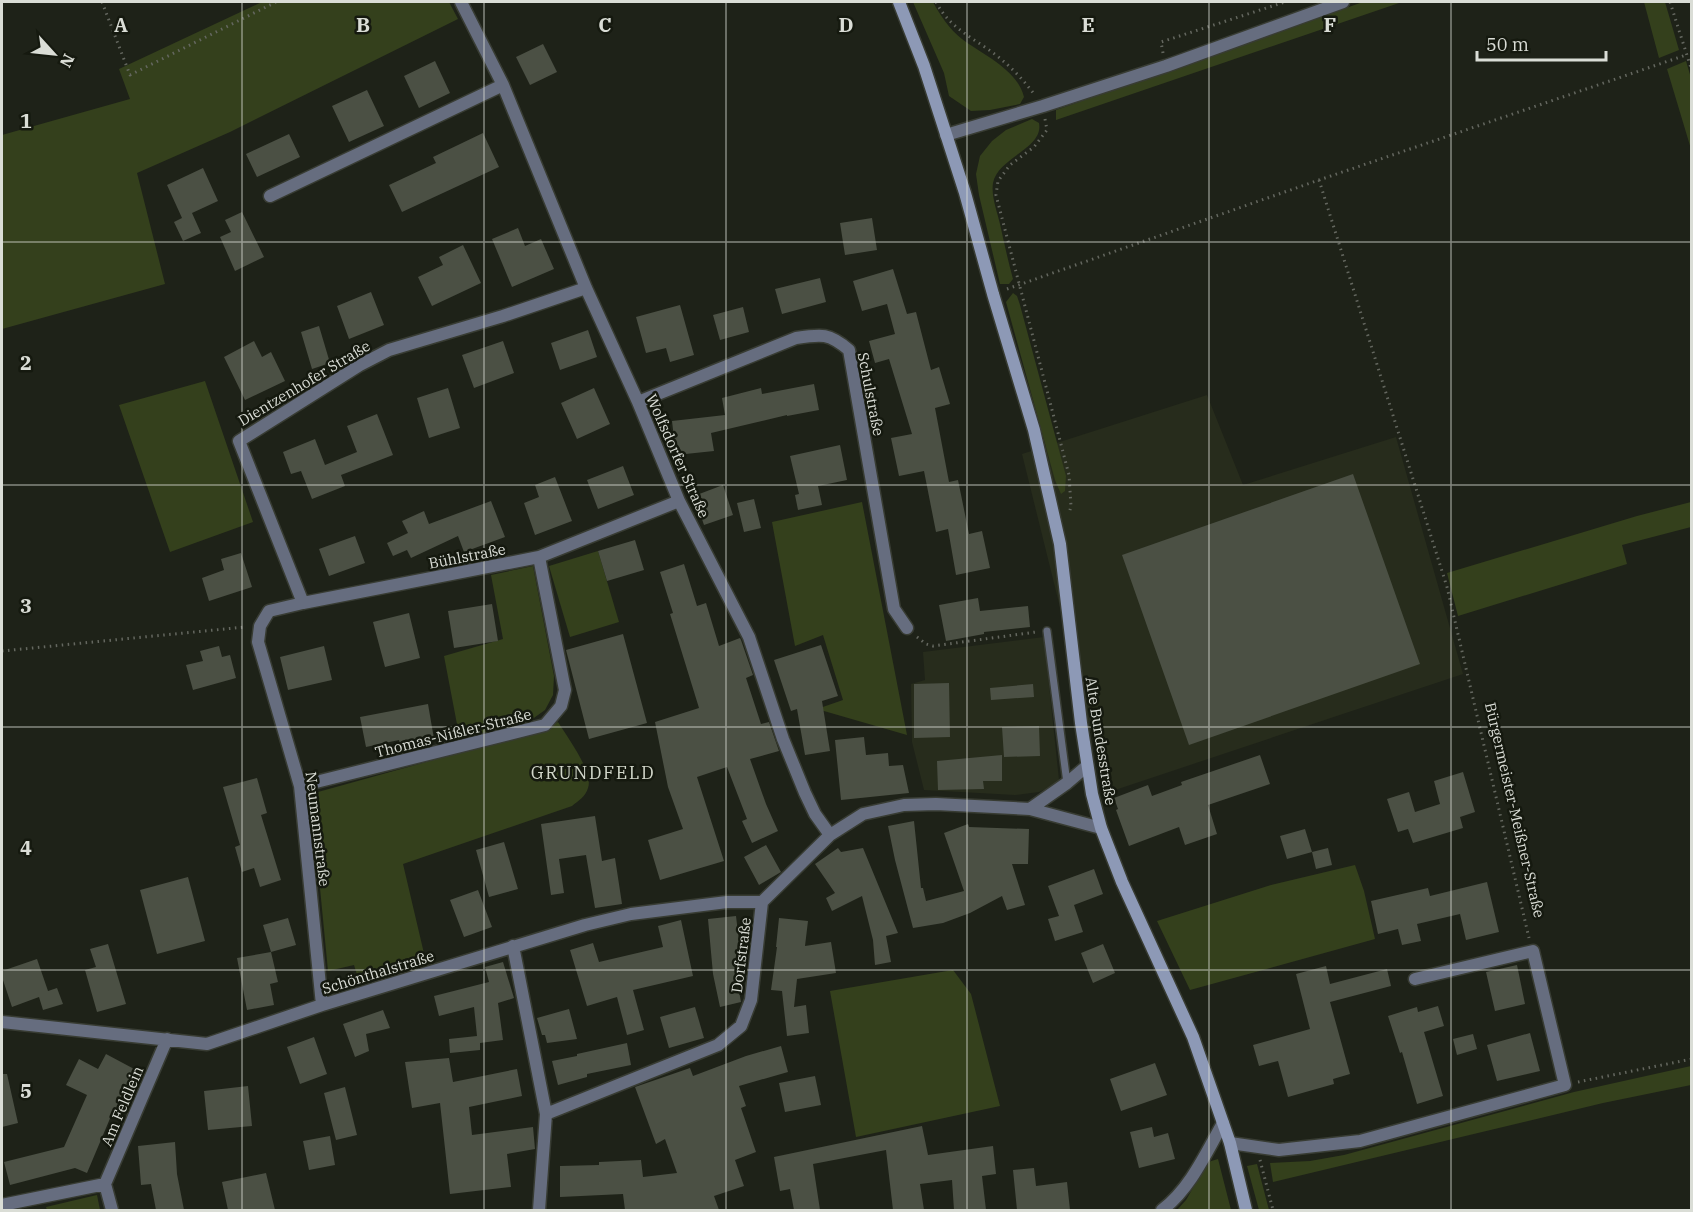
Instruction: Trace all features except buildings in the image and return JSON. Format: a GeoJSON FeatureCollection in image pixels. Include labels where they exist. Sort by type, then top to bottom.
{"type":"FeatureCollection","features":[{"type":"Feature","properties":{"kind":"main road","name":"Alte Bundesstraße"},"geometry":{"type":"LineString","coordinates":[[899,2],[924,66],[965,194],[1034,430],[1060,544],[1087,766],[1101,828],[1122,882],[1193,1037],[1230,1143],[1246,1210]]}},
{"type":"Feature","properties":{"kind":"street","name":"Wolfsdorfer Straße"},"geometry":{"type":"LineString","coordinates":[[461,2],[503,85],[586,288],[638,402],[679,501],[749,637],[791,760],[815,814],[830,835]]}},
{"type":"Feature","properties":{"kind":"street"},"geometry":{"type":"LineString","coordinates":[[946,135],[1166,66],[1343,2]]}},
{"type":"Feature","properties":{"kind":"street"},"geometry":{"type":"LineString","coordinates":[[270,196],[503,85]]}},
{"type":"Feature","properties":{"kind":"street","name":"Dientzenhofer Straße"},"geometry":{"type":"LineString","coordinates":[[303,603],[239,441],[360,365],[389,350],[586,288]]}},
{"type":"Feature","properties":{"kind":"street","name":"Schulstraße"},"geometry":{"type":"LineString","coordinates":[[638,402],[796,338],[818,335],[835,339],[849,351],[894,609],[907,628]]}},
{"type":"Feature","properties":{"kind":"street","name":"Bühlstraße"},"geometry":{"type":"LineString","coordinates":[[260,626],[269,611],[539,557],[679,501]]}},
{"type":"Feature","properties":{"kind":"street","name":"Thomas-Nißler-Straße"},"geometry":{"type":"LineString","coordinates":[[300,786],[544,725],[561,706],[565,690],[539,557]]}},
{"type":"Feature","properties":{"kind":"street","name":"Neumannstraße"},"geometry":{"type":"LineString","coordinates":[[260,626],[258,642],[300,786],[322,1005]]}},
{"type":"Feature","properties":{"kind":"street"},"geometry":{"type":"LineString","coordinates":[[1030,809],[1087,766]]}},
{"type":"Feature","properties":{"kind":"street","name":"Dorfstraße"},"geometry":{"type":"LineString","coordinates":[[546,1114],[718,1045],[741,1026],[751,1000],[762,902],[830,835],[863,814],[904,805],[936,804],[1030,809],[1101,828]]}},
{"type":"Feature","properties":{"kind":"street","name":"Schönthalstraße"},"geometry":{"type":"LineString","coordinates":[[2,1022],[207,1044],[322,1005],[585,925],[631,914],[727,902],[762,902]]}},
{"type":"Feature","properties":{"kind":"street"},"geometry":{"type":"LineString","coordinates":[[513,946],[546,1114],[539,1210]]}},
{"type":"Feature","properties":{"kind":"street"},"geometry":{"type":"LineString","coordinates":[[1230,1143],[1279,1150],[1360,1141],[1565,1085],[1533,951],[1416,979]]}},
{"type":"Feature","properties":{"kind":"street","name":"Am Feldlein"},"geometry":{"type":"LineString","coordinates":[[105,1184],[167,1039]]}},
{"type":"Feature","properties":{"kind":"street"},"geometry":{"type":"LineString","coordinates":[[1162,1210],[1174,1201],[1200,1163],[1223,1122]]}},
{"type":"Feature","properties":{"kind":"street"},"geometry":{"type":"LineString","coordinates":[[2,1205],[105,1184],[112,1210]]}},
{"type":"Feature","properties":{"kind":"lane"},"geometry":{"type":"LineString","coordinates":[[1047,631],[1067,783]]}},
{"type":"Feature","properties":{"kind":"path"},"geometry":{"type":"LineString","coordinates":[[102,2],[130,75],[276,2]]}},
{"type":"Feature","properties":{"kind":"path"},"geometry":{"type":"LineString","coordinates":[[936,2],[962,33],[1002,60],[1025,83],[1043,106],[1047,130],[1034,147],[1010,165],[998,181],[996,195],[1069,475],[1071,506],[1068,516]]}},
{"type":"Feature","properties":{"kind":"path"},"geometry":{"type":"LineString","coordinates":[[1166,66],[1161,42],[1286,2]]}},
{"type":"Feature","properties":{"kind":"path"},"geometry":{"type":"LineString","coordinates":[[1670,2],[1692,71]]}},
{"type":"Feature","properties":{"kind":"path"},"geometry":{"type":"LineString","coordinates":[[1021,284],[1686,55]]}},
{"type":"Feature","properties":{"kind":"path","name":"Bürgermeister-Meißner-Straße"},"geometry":{"type":"LineString","coordinates":[[1319,180],[1447,587],[1533,951]]}},
{"type":"Feature","properties":{"kind":"path"},"geometry":{"type":"LineString","coordinates":[[2,651],[260,626]]}},
{"type":"Feature","properties":{"kind":"path"},"geometry":{"type":"LineString","coordinates":[[907,628],[920,640],[933,646],[1047,631]]}},
{"type":"Feature","properties":{"kind":"path"},"geometry":{"type":"LineString","coordinates":[[1565,1085],[1692,1059]]}},
{"type":"Feature","properties":{"kind":"path"},"geometry":{"type":"LineString","coordinates":[[1257,1146],[1273,1210]]}},
{"type":"Feature","properties":{"kind":"shaded area"},"geometry":{"type":"Polygon","coordinates":[[[1207,395],[1243,485],[1396,437],[1463,674],[1106,793],[1022,454],[1207,395]]]}},
{"type":"Feature","properties":{"kind":"shaded area"},"geometry":{"type":"Polygon","coordinates":[[[1044,637],[1059,780],[1051,787],[1039,792],[1015,795],[924,790],[912,742],[911,684],[925,680],[923,652],[1044,637]]]}},
{"type":"Feature","properties":{"kind":"green space"},"geometry":{"type":"Polygon","coordinates":[[[262,2],[449,2],[458,19],[230,132],[137,173],[165,284],[2,329],[2,135],[130,99],[119,69],[262,2]]]}},
{"type":"Feature","properties":{"kind":"green space"},"geometry":{"type":"Polygon","coordinates":[[[913,2],[933,2],[958,35],[1007,71],[1020,87],[1024,97],[1020,104],[971,111],[949,96],[944,73],[913,2]]]}},
{"type":"Feature","properties":{"kind":"green space"},"geometry":{"type":"Polygon","coordinates":[[[1363,2],[1402,2],[1056,120],[1056,110],[1363,2]]]}},
{"type":"Feature","properties":{"kind":"green space"},"geometry":{"type":"Polygon","coordinates":[[[1644,2],[1665,2],[1679,50],[1659,58],[1644,2]]]}},
{"type":"Feature","properties":{"kind":"green space"},"geometry":{"type":"Polygon","coordinates":[[[1686,61],[1691,78],[1691,149],[1667,69],[1686,61]]]}},
{"type":"Feature","properties":{"kind":"green space"},"geometry":{"type":"Polygon","coordinates":[[[1032,119],[1039,123],[1039,132],[1035,140],[1003,166],[993,183],[995,204],[1013,279],[1009,284],[1000,284],[976,174],[980,156],[992,141],[1006,130],[1032,119]]]}},
{"type":"Feature","properties":{"kind":"green space"},"geometry":{"type":"Polygon","coordinates":[[[1013,293],[1017,296],[1020,305],[1066,476],[1065,491],[1061,494],[1055,480],[1006,302],[1013,293]]]}},
{"type":"Feature","properties":{"kind":"green space"},"geometry":{"type":"Polygon","coordinates":[[[205,381],[253,522],[170,552],[119,405],[205,381]]]}},
{"type":"Feature","properties":{"kind":"green space"},"geometry":{"type":"Polygon","coordinates":[[[862,502],[907,735],[817,709],[843,700],[823,635],[795,646],[772,522],[862,502]]]}},
{"type":"Feature","properties":{"kind":"green space"},"geometry":{"type":"Polygon","coordinates":[[[1691,502],[1691,527],[1622,545],[1627,564],[1458,616],[1447,573],[1691,502]]]}},
{"type":"Feature","properties":{"kind":"green space"},"geometry":{"type":"Polygon","coordinates":[[[598,551],[619,622],[570,637],[549,566],[598,551]]]}},
{"type":"Feature","properties":{"kind":"green space"},"geometry":{"type":"Polygon","coordinates":[[[533,566],[554,676],[553,695],[545,710],[531,720],[460,740],[444,656],[503,639],[491,575],[533,566]]]}},
{"type":"Feature","properties":{"kind":"green space"},"geometry":{"type":"Polygon","coordinates":[[[558,722],[584,764],[589,781],[584,796],[572,806],[403,864],[426,962],[358,978],[354,965],[328,971],[312,805],[318,792],[545,729],[558,722]]]}},
{"type":"Feature","properties":{"kind":"green space"},"geometry":{"type":"Polygon","coordinates":[[[1355,865],[1364,891],[1375,939],[1190,990],[1157,921],[1271,885],[1355,865]]]}},
{"type":"Feature","properties":{"kind":"green space"},"geometry":{"type":"Polygon","coordinates":[[[953,970],[971,994],[1000,1106],[856,1137],[830,991],[953,970]]]}},
{"type":"Feature","properties":{"kind":"green space"},"geometry":{"type":"Polygon","coordinates":[[[1691,1066],[1691,1085],[1603,1103],[1273,1182],[1270,1163],[1310,1161],[1344,1155],[1574,1092],[1691,1066]]]}},
{"type":"Feature","properties":{"kind":"green space"},"geometry":{"type":"Polygon","coordinates":[[[1218,1159],[1231,1210],[1177,1210],[1186,1200],[1208,1162],[1218,1159]]]}},
{"type":"Feature","properties":{"kind":"green space"},"geometry":{"type":"Polygon","coordinates":[[[1257,1164],[1269,1210],[1259,1210],[1247,1166],[1257,1164]]]}},
{"type":"Feature","properties":{"kind":"green space"},"geometry":{"type":"Polygon","coordinates":[[[97,1195],[100,1210],[47,1210],[46,1207],[97,1195]]]}},
{"type":"Feature","properties":{"kind":"district","name":"GRUNDFELD"},"geometry":{"type":"Point","coordinates":[593,772]}}]}
